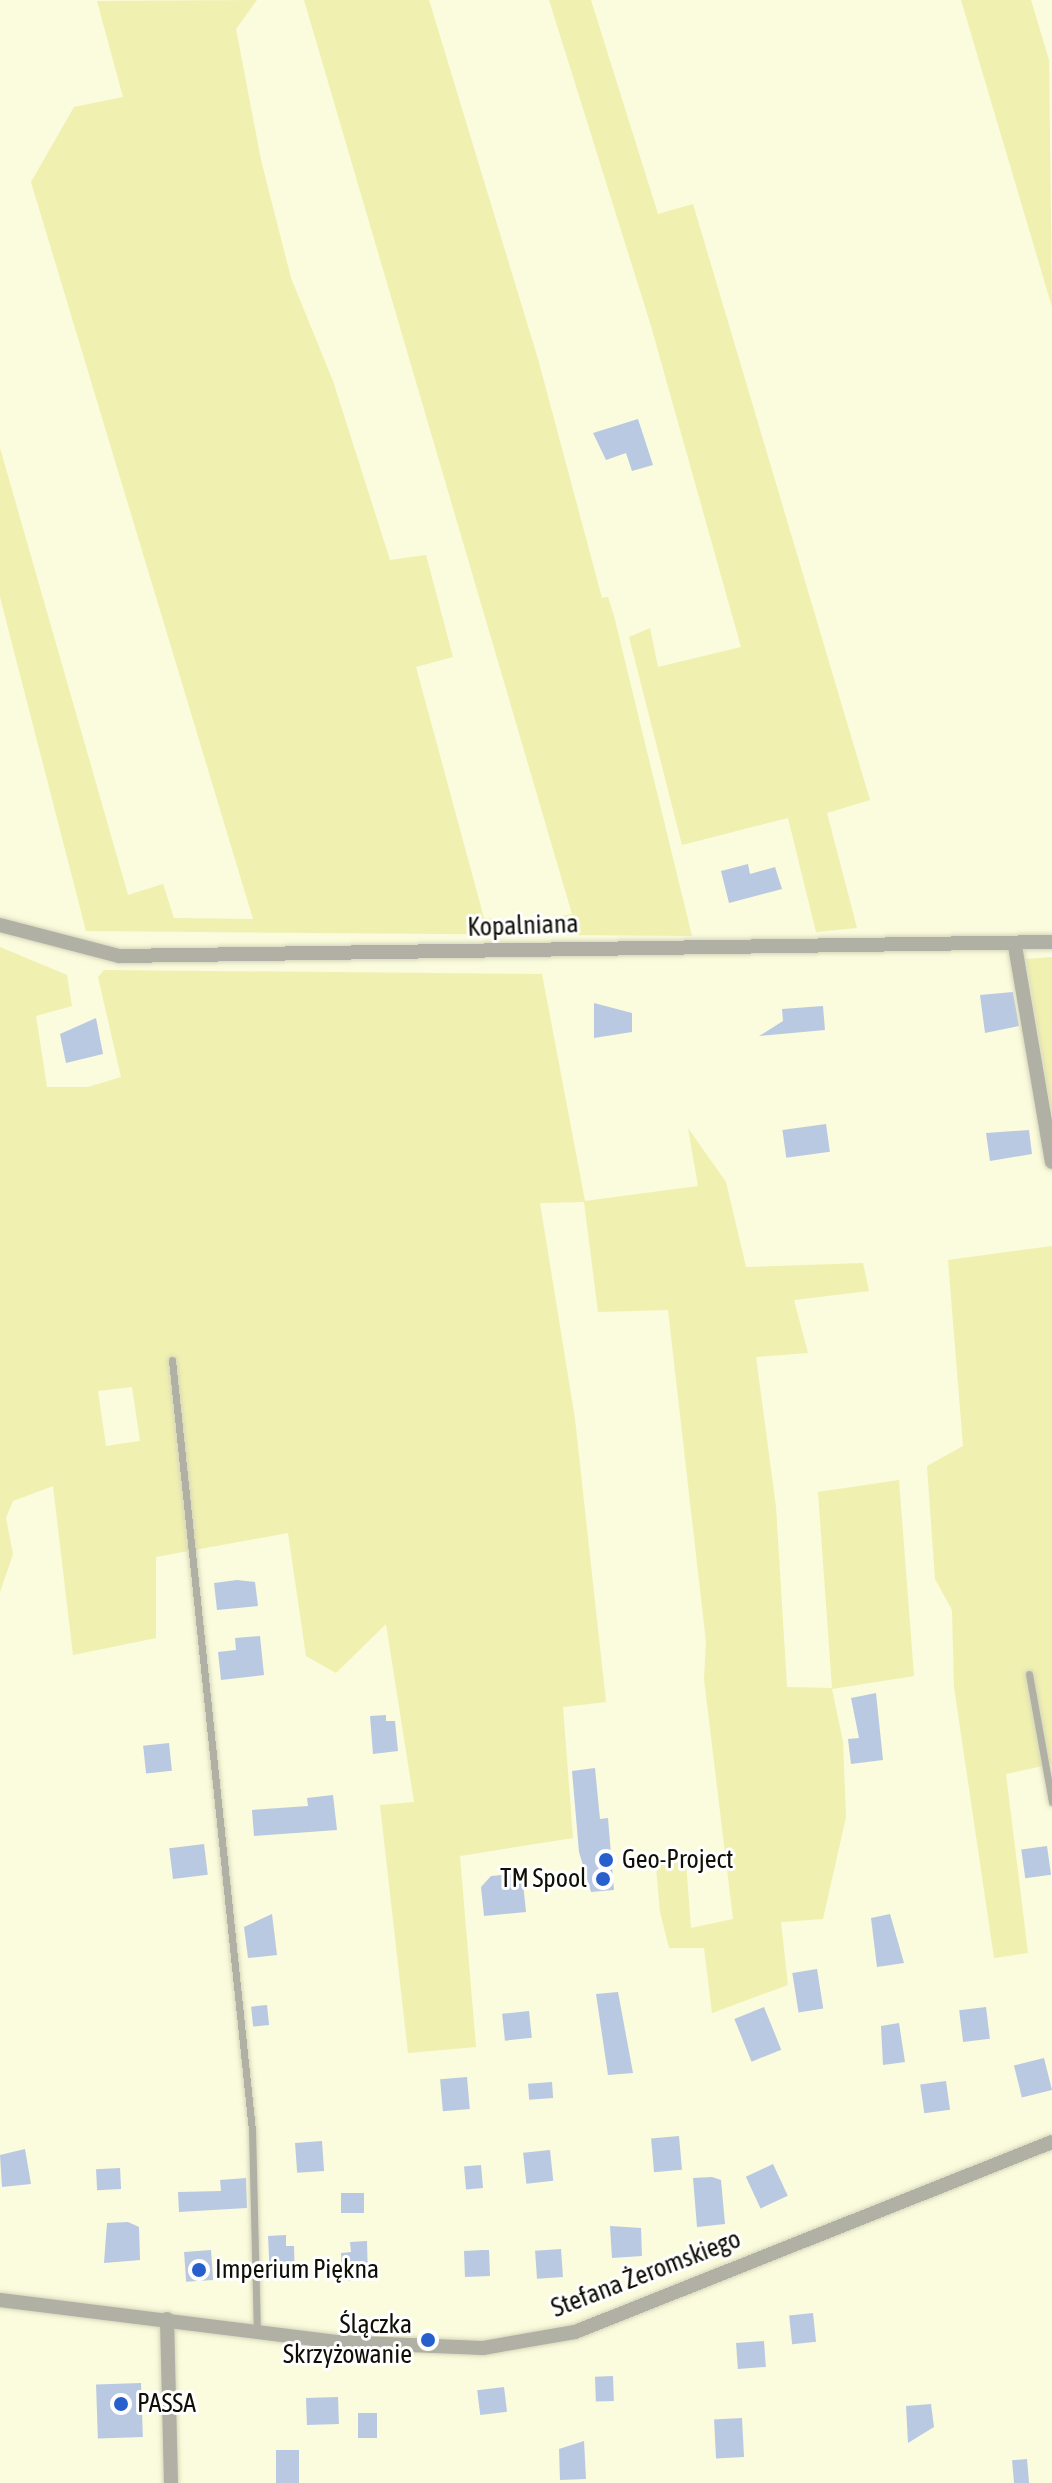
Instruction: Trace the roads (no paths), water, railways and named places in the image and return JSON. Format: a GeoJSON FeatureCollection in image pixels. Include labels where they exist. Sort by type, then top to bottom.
{"type":"FeatureCollection","features":[{"type":"Feature","properties":{"kind":"street","name":"Kopalniana"},"geometry":{"type":"LineString","coordinates":[[0,925],[119,956],[1015,946],[1052,942]]}},
{"type":"Feature","properties":{"kind":"street"},"geometry":{"type":"LineString","coordinates":[[1015,946],[1052,1162]]}},
{"type":"Feature","properties":{"kind":"street","name":"Stefana Żeromskiego"},"geometry":{"type":"LineString","coordinates":[[0,2300],[434,2350],[575,2332],[1052,2142]]}},
{"type":"Feature","properties":{"kind":"street"},"geometry":{"type":"LineString","coordinates":[[167,2319],[171,2483]]}},
{"type":"Feature","properties":{"kind":"lane"},"geometry":{"type":"LineString","coordinates":[[172,1360],[252,2130],[257,2331]]}},
{"type":"Feature","properties":{"kind":"lane"},"geometry":{"type":"LineString","coordinates":[[1029,1674],[1052,1802]]}},
{"type":"Feature","properties":{"kind":"place","name":"Geo-Project"},"geometry":{"type":"Point","coordinates":[606,1860]}},
{"type":"Feature","properties":{"kind":"place","name":"TM Spool"},"geometry":{"type":"Point","coordinates":[603,1879]}},
{"type":"Feature","properties":{"kind":"place","name":"Imperium Piękna"},"geometry":{"type":"Point","coordinates":[199,2270]}},
{"type":"Feature","properties":{"kind":"place","name":"Ślączka Skrzyżowanie"},"geometry":{"type":"Point","coordinates":[428,2340]}},
{"type":"Feature","properties":{"kind":"place","name":"PASSA"},"geometry":{"type":"Point","coordinates":[121,2404]}}]}
